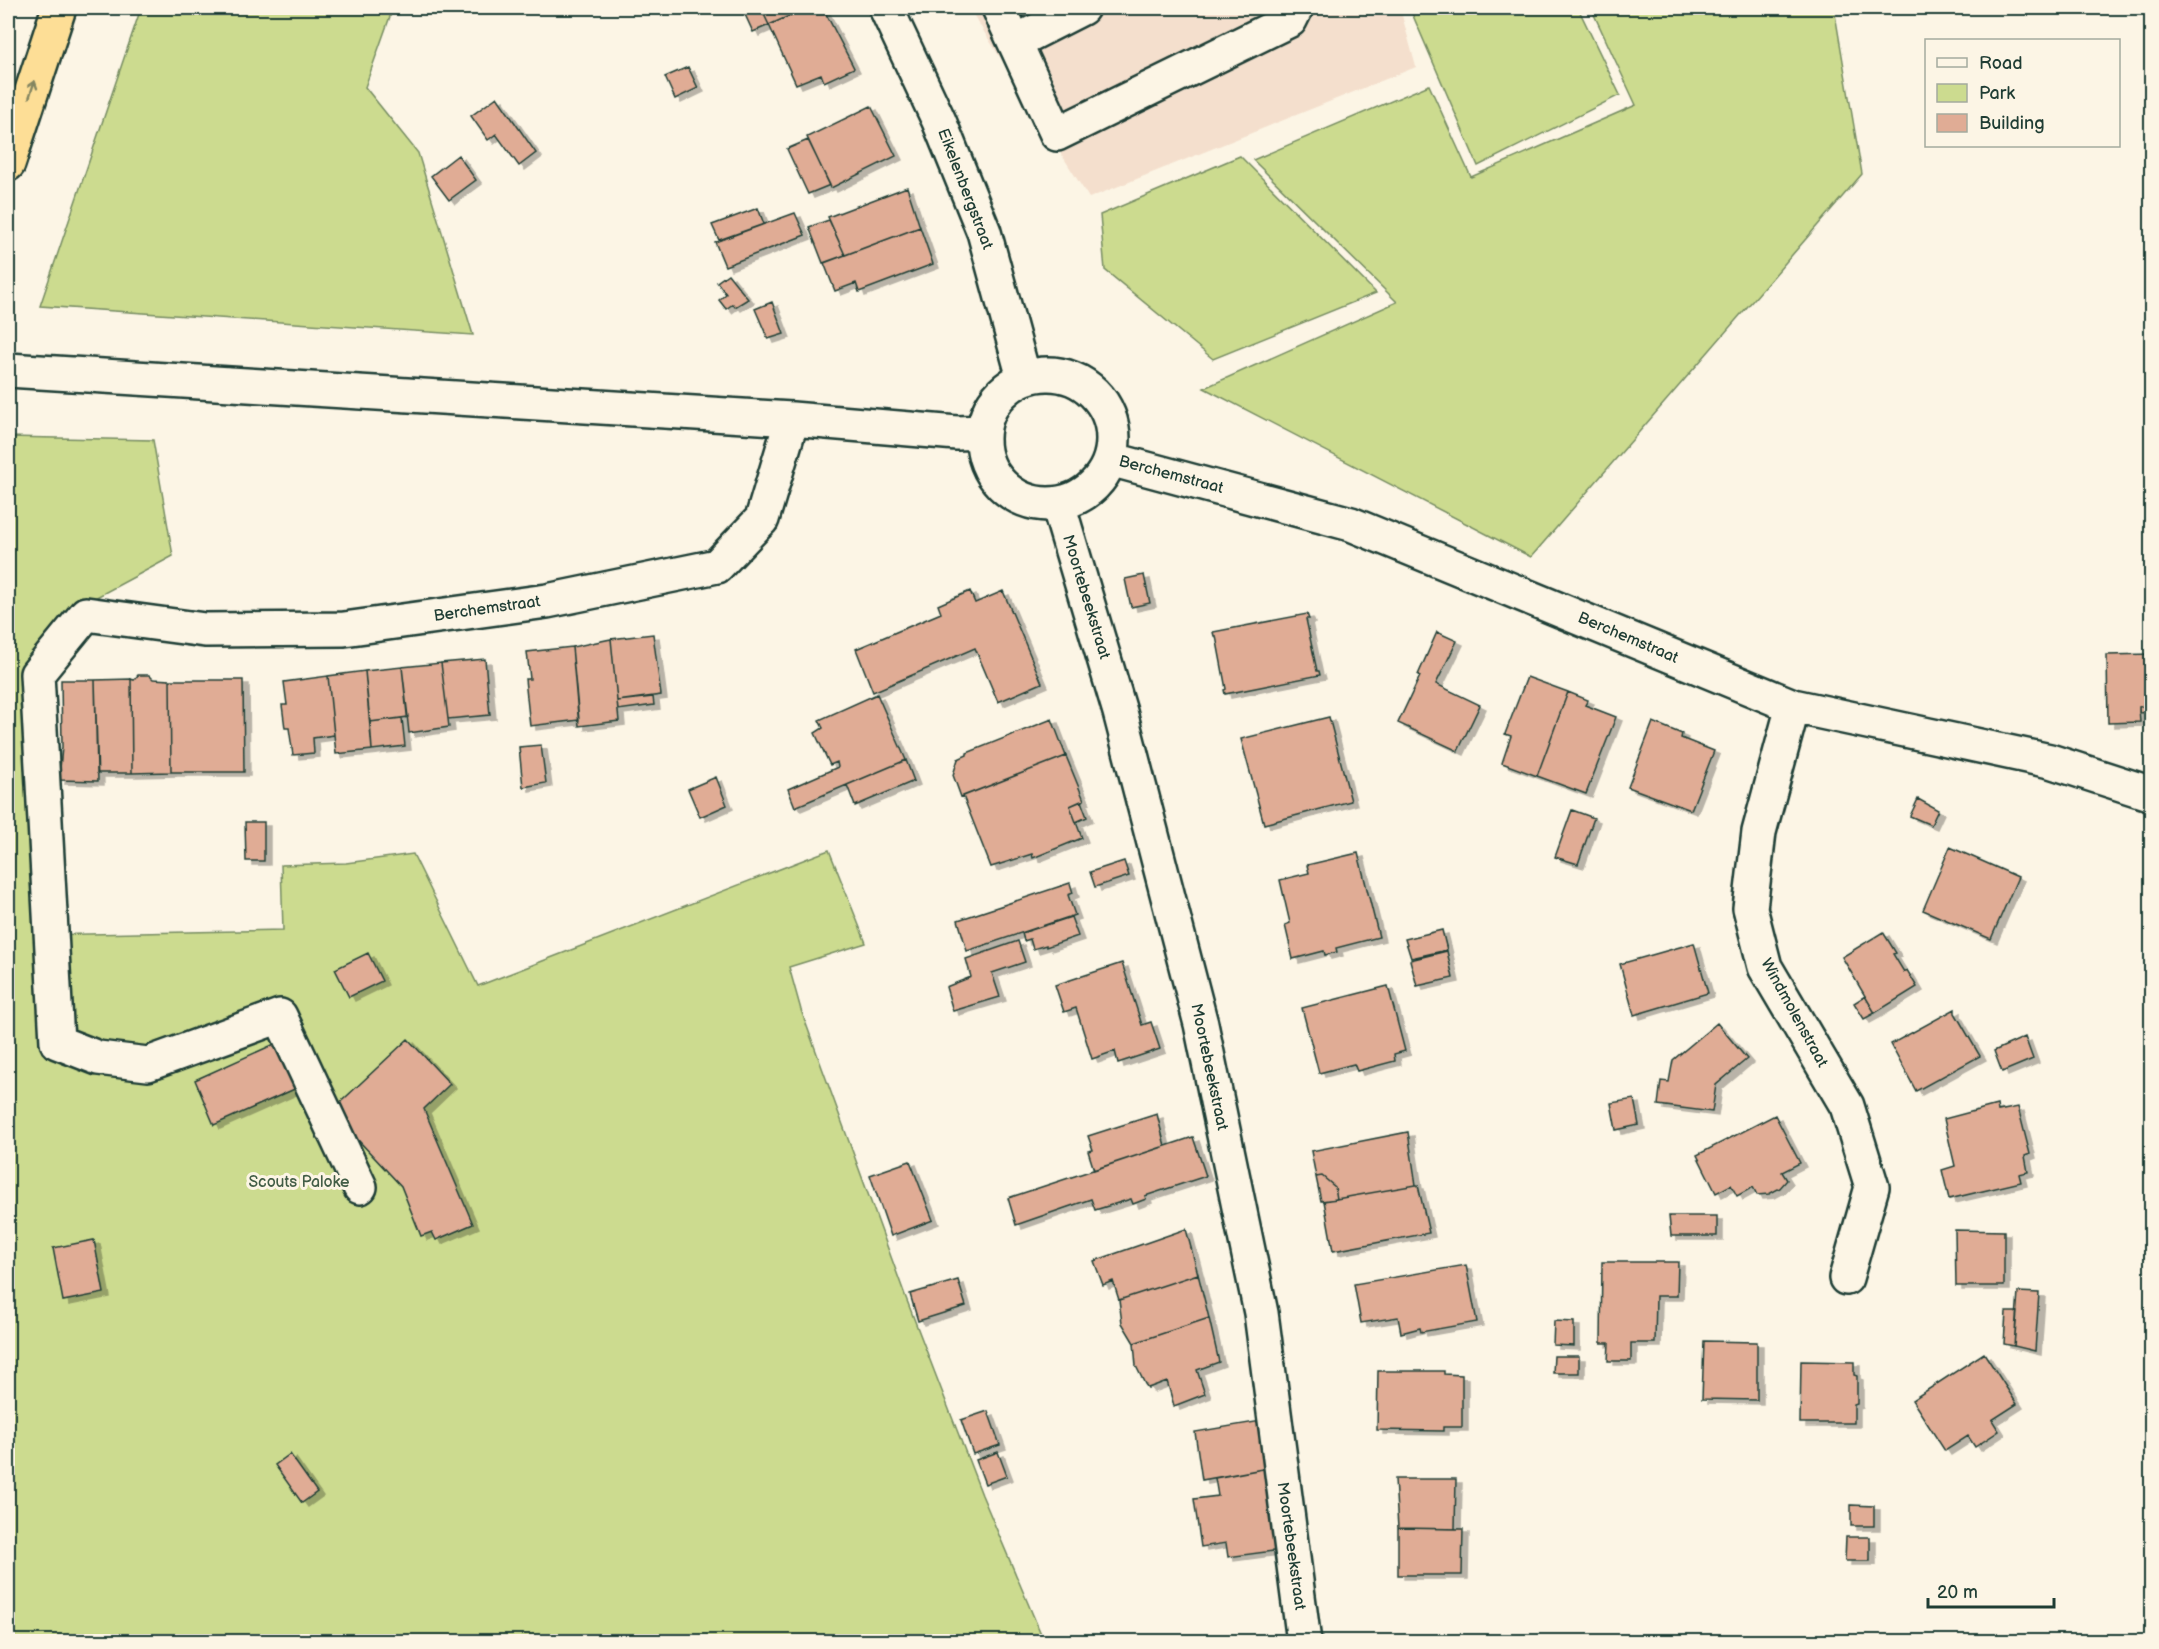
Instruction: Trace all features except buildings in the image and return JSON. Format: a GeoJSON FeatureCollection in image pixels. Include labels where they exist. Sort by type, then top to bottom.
{"type":"FeatureCollection","features":[{"type":"Feature","properties":{"kind":"highway"},"geometry":{"type":"LineString","coordinates":[[8,164],[59,8]]}},
{"type":"Feature","properties":{"kind":"street","name":"Eikelenbergstraat"},"geometry":{"type":"LineString","coordinates":[[886,8],[939,122],[984,232],[1024,378]]}},
{"type":"Feature","properties":{"kind":"street"},"geometry":{"type":"LineString","coordinates":[[999,8],[1058,134],[1290,20],[1296,8]]}},
{"type":"Feature","properties":{"kind":"street"},"geometry":{"type":"LineString","coordinates":[[1015,42],[1082,8]]}},
{"type":"Feature","properties":{"kind":"street"},"geometry":{"type":"LineString","coordinates":[[8,370],[792,419],[957,433],[982,432],[989,410],[1003,392],[1024,378]]}},
{"type":"Feature","properties":{"kind":"street","name":"Berchemstraat"},"geometry":{"type":"LineString","coordinates":[[982,432],[983,449],[990,470],[1012,495],[1037,504],[1058,504],[1076,499],[1096,484],[1110,459],[1114,438],[1110,418],[1097,396],[1079,381],[1049,374],[1024,378]]}},
{"type":"Feature","properties":{"kind":"street","name":"Berchemstraat"},"geometry":{"type":"LineString","coordinates":[[360,1187],[280,1016],[148,1064],[98,1058],[57,1042],[37,674],[86,614],[205,630],[345,629],[547,601],[717,566],[762,519],[792,419]]}},
{"type":"Feature","properties":{"kind":"street","name":"Berchemstraat"},"geometry":{"type":"LineString","coordinates":[[1110,459],[1351,524],[1792,706],[2050,761],[2151,794]]}},
{"type":"Feature","properties":{"kind":"street","name":"Moortebeekstraat"},"geometry":{"type":"LineString","coordinates":[[1058,504],[1120,712],[1200,1024],[1261,1313],[1304,1641]]}},
{"type":"Feature","properties":{"kind":"street","name":"Windmolenstraat"},"geometry":{"type":"LineString","coordinates":[[1792,706],[1759,832],[1749,908],[1765,967],[1847,1106],[1872,1187],[1846,1278]]}},
{"type":"Feature","properties":{"kind":"shaded area"},"geometry":{"type":"Polygon","coordinates":[[[969,8],[1400,8],[1416,67],[1089,198],[969,8]]]}},
{"type":"Feature","properties":{"kind":"green space"},"geometry":{"type":"Polygon","coordinates":[[[141,8],[393,8],[365,87],[418,153],[473,335],[40,306],[141,8]]]}},
{"type":"Feature","properties":{"kind":"green space"},"geometry":{"type":"Polygon","coordinates":[[[1417,8],[1578,8],[1620,95],[1478,166],[1411,11],[1417,8]]]}},
{"type":"Feature","properties":{"kind":"green space"},"geometry":{"type":"Polygon","coordinates":[[[1591,8],[1834,8],[1862,174],[1531,557],[1204,388],[1397,302],[1253,160],[1429,85],[1471,177],[1636,105],[1591,8]]]}},
{"type":"Feature","properties":{"kind":"green space"},"geometry":{"type":"Polygon","coordinates":[[[1240,156],[1376,293],[1213,359],[1105,270],[1100,215],[1240,156]]]}},
{"type":"Feature","properties":{"kind":"green space","name":"Scouts Paloke"},"geometry":{"type":"Polygon","coordinates":[[[8,437],[153,440],[173,556],[63,615],[23,674],[40,935],[283,930],[281,865],[346,863],[413,854],[478,986],[829,850],[866,943],[789,967],[801,1010],[906,1298],[982,1495],[1044,1641],[8,1642],[8,437]]]}}]}
